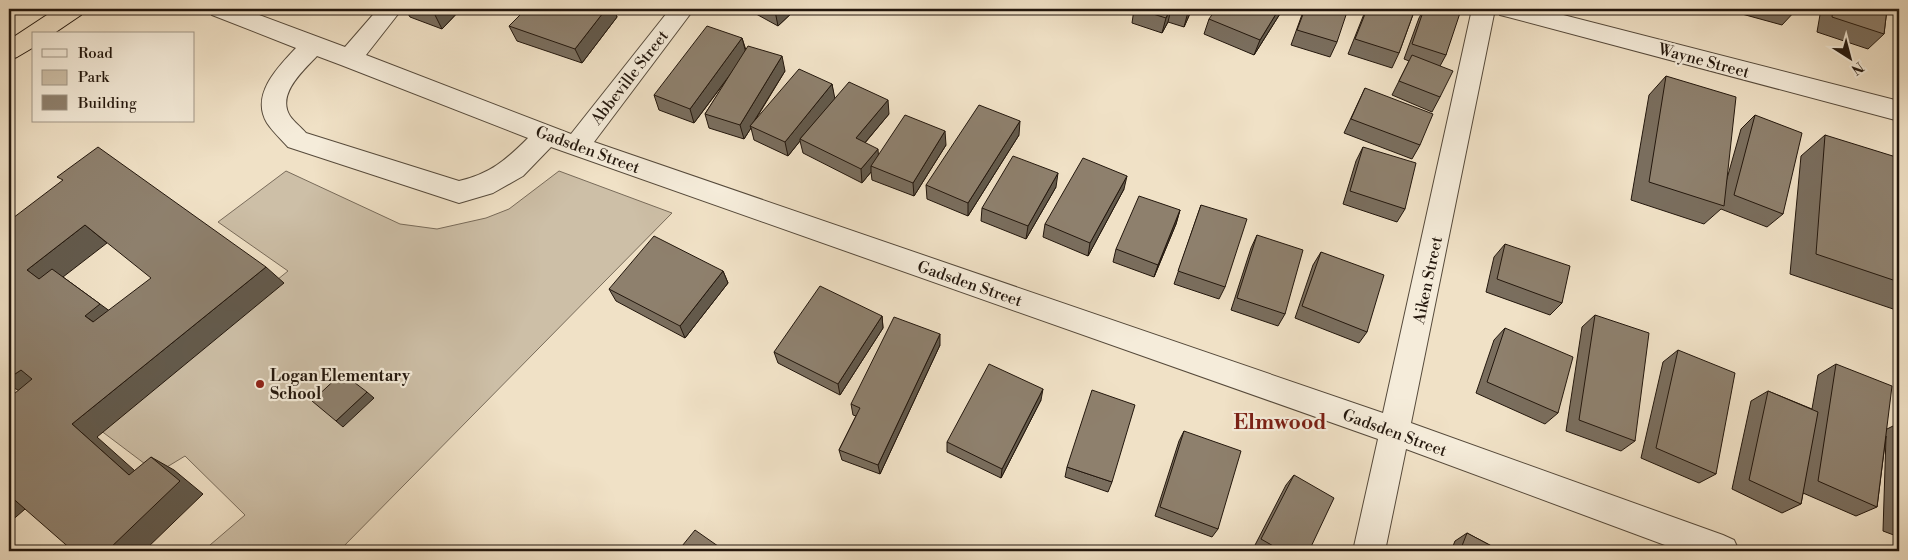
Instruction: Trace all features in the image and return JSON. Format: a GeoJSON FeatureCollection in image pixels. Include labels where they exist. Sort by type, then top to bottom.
{"type":"FeatureCollection","features":[{"type":"Feature","properties":{"kind":"highway"},"geometry":{"type":"LineString","coordinates":[[37,32],[73,9]]}},
{"type":"Feature","properties":{"kind":"highway"},"geometry":{"type":"LineString","coordinates":[[9,51],[32,35]]}},
{"type":"Feature","properties":{"kind":"street","name":"Gadsden Street"},"geometry":{"type":"LineString","coordinates":[[220,9],[576,146],[1395,431],[1723,551]]}},
{"type":"Feature","properties":{"kind":"street"},"geometry":{"type":"LineString","coordinates":[[349,59],[391,9]]}},
{"type":"Feature","properties":{"kind":"street","name":"Abbeville Street"},"geometry":{"type":"LineString","coordinates":[[576,146],[683,9]]}},
{"type":"Feature","properties":{"kind":"street","name":"Aiken Street"},"geometry":{"type":"LineString","coordinates":[[1369,551],[1484,9]]}},
{"type":"Feature","properties":{"kind":"street","name":"Wayne Street"},"geometry":{"type":"LineString","coordinates":[[1508,9],[1899,111]]}},
{"type":"Feature","properties":{"kind":"street"},"geometry":{"type":"LineString","coordinates":[[312,45],[282,79],[274,98],[277,118],[297,140],[459,192],[484,186],[514,169],[547,135]]}},
{"type":"Feature","properties":{"kind":"green space"},"geometry":{"type":"Polygon","coordinates":[[[286,171],[400,224],[437,229],[486,218],[509,209],[559,171],[672,213],[339,551],[203,551],[245,515],[185,456],[157,473],[96,427],[288,271],[218,222],[286,171]]]}},
{"type":"Feature","properties":{"kind":"building"},"geometry":{"type":"Polygon","coordinates":[[[420,9],[438,9],[434,13],[420,9]]]}},
{"type":"Feature","properties":{"kind":"building"},"geometry":{"type":"Polygon","coordinates":[[[526,9],[606,9],[575,49],[509,26],[526,9]]]}},
{"type":"Feature","properties":{"kind":"building"},"geometry":{"type":"Polygon","coordinates":[[[1137,9],[1170,9],[1166,18],[1137,9]]]}},
{"type":"Feature","properties":{"kind":"building"},"geometry":{"type":"Polygon","coordinates":[[[1177,9],[1189,9],[1188,12],[1177,9]]]}},
{"type":"Feature","properties":{"kind":"building"},"geometry":{"type":"Polygon","coordinates":[[[1216,9],[1279,9],[1260,40],[1209,19],[1216,9]]]}},
{"type":"Feature","properties":{"kind":"building"},"geometry":{"type":"Polygon","coordinates":[[[1305,9],[1348,9],[1337,42],[1297,30],[1305,9]]]}},
{"type":"Feature","properties":{"kind":"building"},"geometry":{"type":"Polygon","coordinates":[[[1367,9],[1415,9],[1399,53],[1355,39],[1367,9]]]}},
{"type":"Feature","properties":{"kind":"building"},"geometry":{"type":"Polygon","coordinates":[[[1424,9],[1446,9],[1460,13],[1446,55],[1412,44],[1424,9]]]}},
{"type":"Feature","properties":{"kind":"building"},"geometry":{"type":"Polygon","coordinates":[[[1833,9],[1887,9],[1884,34],[1832,17],[1833,9]]]}},
{"type":"Feature","properties":{"kind":"building"},"geometry":{"type":"Polygon","coordinates":[[[707,26],[742,38],[690,109],[654,95],[707,26]]]}},
{"type":"Feature","properties":{"kind":"building"},"geometry":{"type":"Polygon","coordinates":[[[748,46],[782,56],[740,125],[705,114],[748,46]]]}},
{"type":"Feature","properties":{"kind":"building"},"geometry":{"type":"Polygon","coordinates":[[[1412,55],[1453,71],[1440,97],[1399,81],[1412,55]]]}},
{"type":"Feature","properties":{"kind":"building"},"geometry":{"type":"Polygon","coordinates":[[[799,69],[832,84],[785,142],[750,126],[799,69]]]}},
{"type":"Feature","properties":{"kind":"building"},"geometry":{"type":"Polygon","coordinates":[[[1666,76],[1736,97],[1724,206],[1649,182],[1666,76]]]}},
{"type":"Feature","properties":{"kind":"building"},"geometry":{"type":"Polygon","coordinates":[[[849,82],[888,100],[856,138],[878,149],[861,169],[800,139],[849,82]]]}},
{"type":"Feature","properties":{"kind":"building"},"geometry":{"type":"Polygon","coordinates":[[[1365,88],[1433,114],[1420,145],[1351,119],[1365,88]]]}},
{"type":"Feature","properties":{"kind":"building"},"geometry":{"type":"Polygon","coordinates":[[[979,105],[1020,121],[968,203],[926,185],[979,105]]]}},
{"type":"Feature","properties":{"kind":"building"},"geometry":{"type":"Polygon","coordinates":[[[905,115],[945,131],[913,183],[871,166],[905,115]]]}},
{"type":"Feature","properties":{"kind":"building"},"geometry":{"type":"Polygon","coordinates":[[[1755,115],[1802,133],[1783,214],[1734,195],[1755,115]]]}},
{"type":"Feature","properties":{"kind":"building"},"geometry":{"type":"Polygon","coordinates":[[[1825,135],[1896,157],[1896,180],[1899,181],[1899,282],[1816,254],[1825,135]]]}},
{"type":"Feature","properties":{"kind":"building"},"geometry":{"type":"Polygon","coordinates":[[[98,147],[266,267],[72,424],[129,475],[151,457],[180,481],[107,551],[73,551],[9,495],[9,398],[32,379],[21,370],[9,378],[9,221],[63,180],[57,177],[98,147]],[[85,225],[27,270],[39,279],[52,269],[100,304],[85,316],[93,322],[151,278],[85,225]]]}},
{"type":"Feature","properties":{"kind":"building"},"geometry":{"type":"Polygon","coordinates":[[[1363,147],[1416,163],[1405,209],[1350,191],[1363,147]]]}},
{"type":"Feature","properties":{"kind":"building"},"geometry":{"type":"Polygon","coordinates":[[[1013,156],[1058,173],[1028,226],[982,208],[1013,156]]]}},
{"type":"Feature","properties":{"kind":"building"},"geometry":{"type":"Polygon","coordinates":[[[1083,158],[1127,176],[1090,243],[1045,224],[1083,158]]]}},
{"type":"Feature","properties":{"kind":"building"},"geometry":{"type":"Polygon","coordinates":[[[1139,196],[1180,210],[1158,265],[1116,249],[1139,196]]]}},
{"type":"Feature","properties":{"kind":"building"},"geometry":{"type":"Polygon","coordinates":[[[1201,205],[1247,219],[1225,287],[1178,271],[1201,205]]]}},
{"type":"Feature","properties":{"kind":"building"},"geometry":{"type":"Polygon","coordinates":[[[1257,235],[1303,250],[1285,314],[1237,298],[1257,235]]]}},
{"type":"Feature","properties":{"kind":"building"},"geometry":{"type":"Polygon","coordinates":[[[654,236],[723,271],[680,326],[609,289],[654,236]]]}},
{"type":"Feature","properties":{"kind":"building"},"geometry":{"type":"Polygon","coordinates":[[[1505,244],[1570,266],[1562,303],[1497,279],[1505,244]]]}},
{"type":"Feature","properties":{"kind":"building"},"geometry":{"type":"Polygon","coordinates":[[[1321,252],[1384,275],[1367,332],[1302,306],[1321,252]]]}},
{"type":"Feature","properties":{"kind":"building"},"geometry":{"type":"Polygon","coordinates":[[[820,286],[882,316],[838,384],[774,352],[820,286]]]}},
{"type":"Feature","properties":{"kind":"building"},"geometry":{"type":"Polygon","coordinates":[[[1595,315],[1649,333],[1635,441],[1579,420],[1595,315]]]}},
{"type":"Feature","properties":{"kind":"building"},"geometry":{"type":"Polygon","coordinates":[[[894,317],[940,334],[878,465],[839,450],[860,408],[851,404],[894,317]]]}},
{"type":"Feature","properties":{"kind":"building"},"geometry":{"type":"Polygon","coordinates":[[[1505,328],[1573,357],[1558,413],[1487,382],[1505,328]]]}},
{"type":"Feature","properties":{"kind":"building"},"geometry":{"type":"Polygon","coordinates":[[[1678,350],[1735,373],[1716,474],[1656,448],[1678,350]]]}},
{"type":"Feature","properties":{"kind":"building"},"geometry":{"type":"Polygon","coordinates":[[[989,364],[1043,389],[1002,469],[947,442],[989,364]]]}},
{"type":"Feature","properties":{"kind":"building"},"geometry":{"type":"Polygon","coordinates":[[[1836,364],[1892,386],[1877,507],[1818,481],[1836,364]]]}},
{"type":"Feature","properties":{"kind":"building"},"geometry":{"type":"Polygon","coordinates":[[[342,373],[367,392],[336,421],[312,401],[342,373]]]}},
{"type":"Feature","properties":{"kind":"building"},"geometry":{"type":"Polygon","coordinates":[[[1092,390],[1135,405],[1112,482],[1067,467],[1092,390]]]}},
{"type":"Feature","properties":{"kind":"building"},"geometry":{"type":"Polygon","coordinates":[[[1768,391],[1818,412],[1801,504],[1749,480],[1768,391]]]}},
{"type":"Feature","properties":{"kind":"building"},"geometry":{"type":"Polygon","coordinates":[[[1184,431],[1241,451],[1218,529],[1160,507],[1184,431]]]}},
{"type":"Feature","properties":{"kind":"building"},"geometry":{"type":"Polygon","coordinates":[[[1294,475],[1334,498],[1309,551],[1282,551],[1261,539],[1294,475]]]}},
{"type":"Feature","properties":{"kind":"building"},"geometry":{"type":"Polygon","coordinates":[[[695,530],[725,551],[678,551],[695,530]]]}},
{"type":"Feature","properties":{"kind":"building"},"geometry":{"type":"Polygon","coordinates":[[[1467,533],[1501,551],[1460,551],[1467,533]]]}},
{"type":"Feature","properties":{"kind":"place","name":"Logan Elementary School"},"geometry":{"type":"Point","coordinates":[260,384]}},
{"type":"Feature","properties":{"kind":"district","name":"Elmwood"},"geometry":{"type":"Point","coordinates":[1280,422]}}]}
